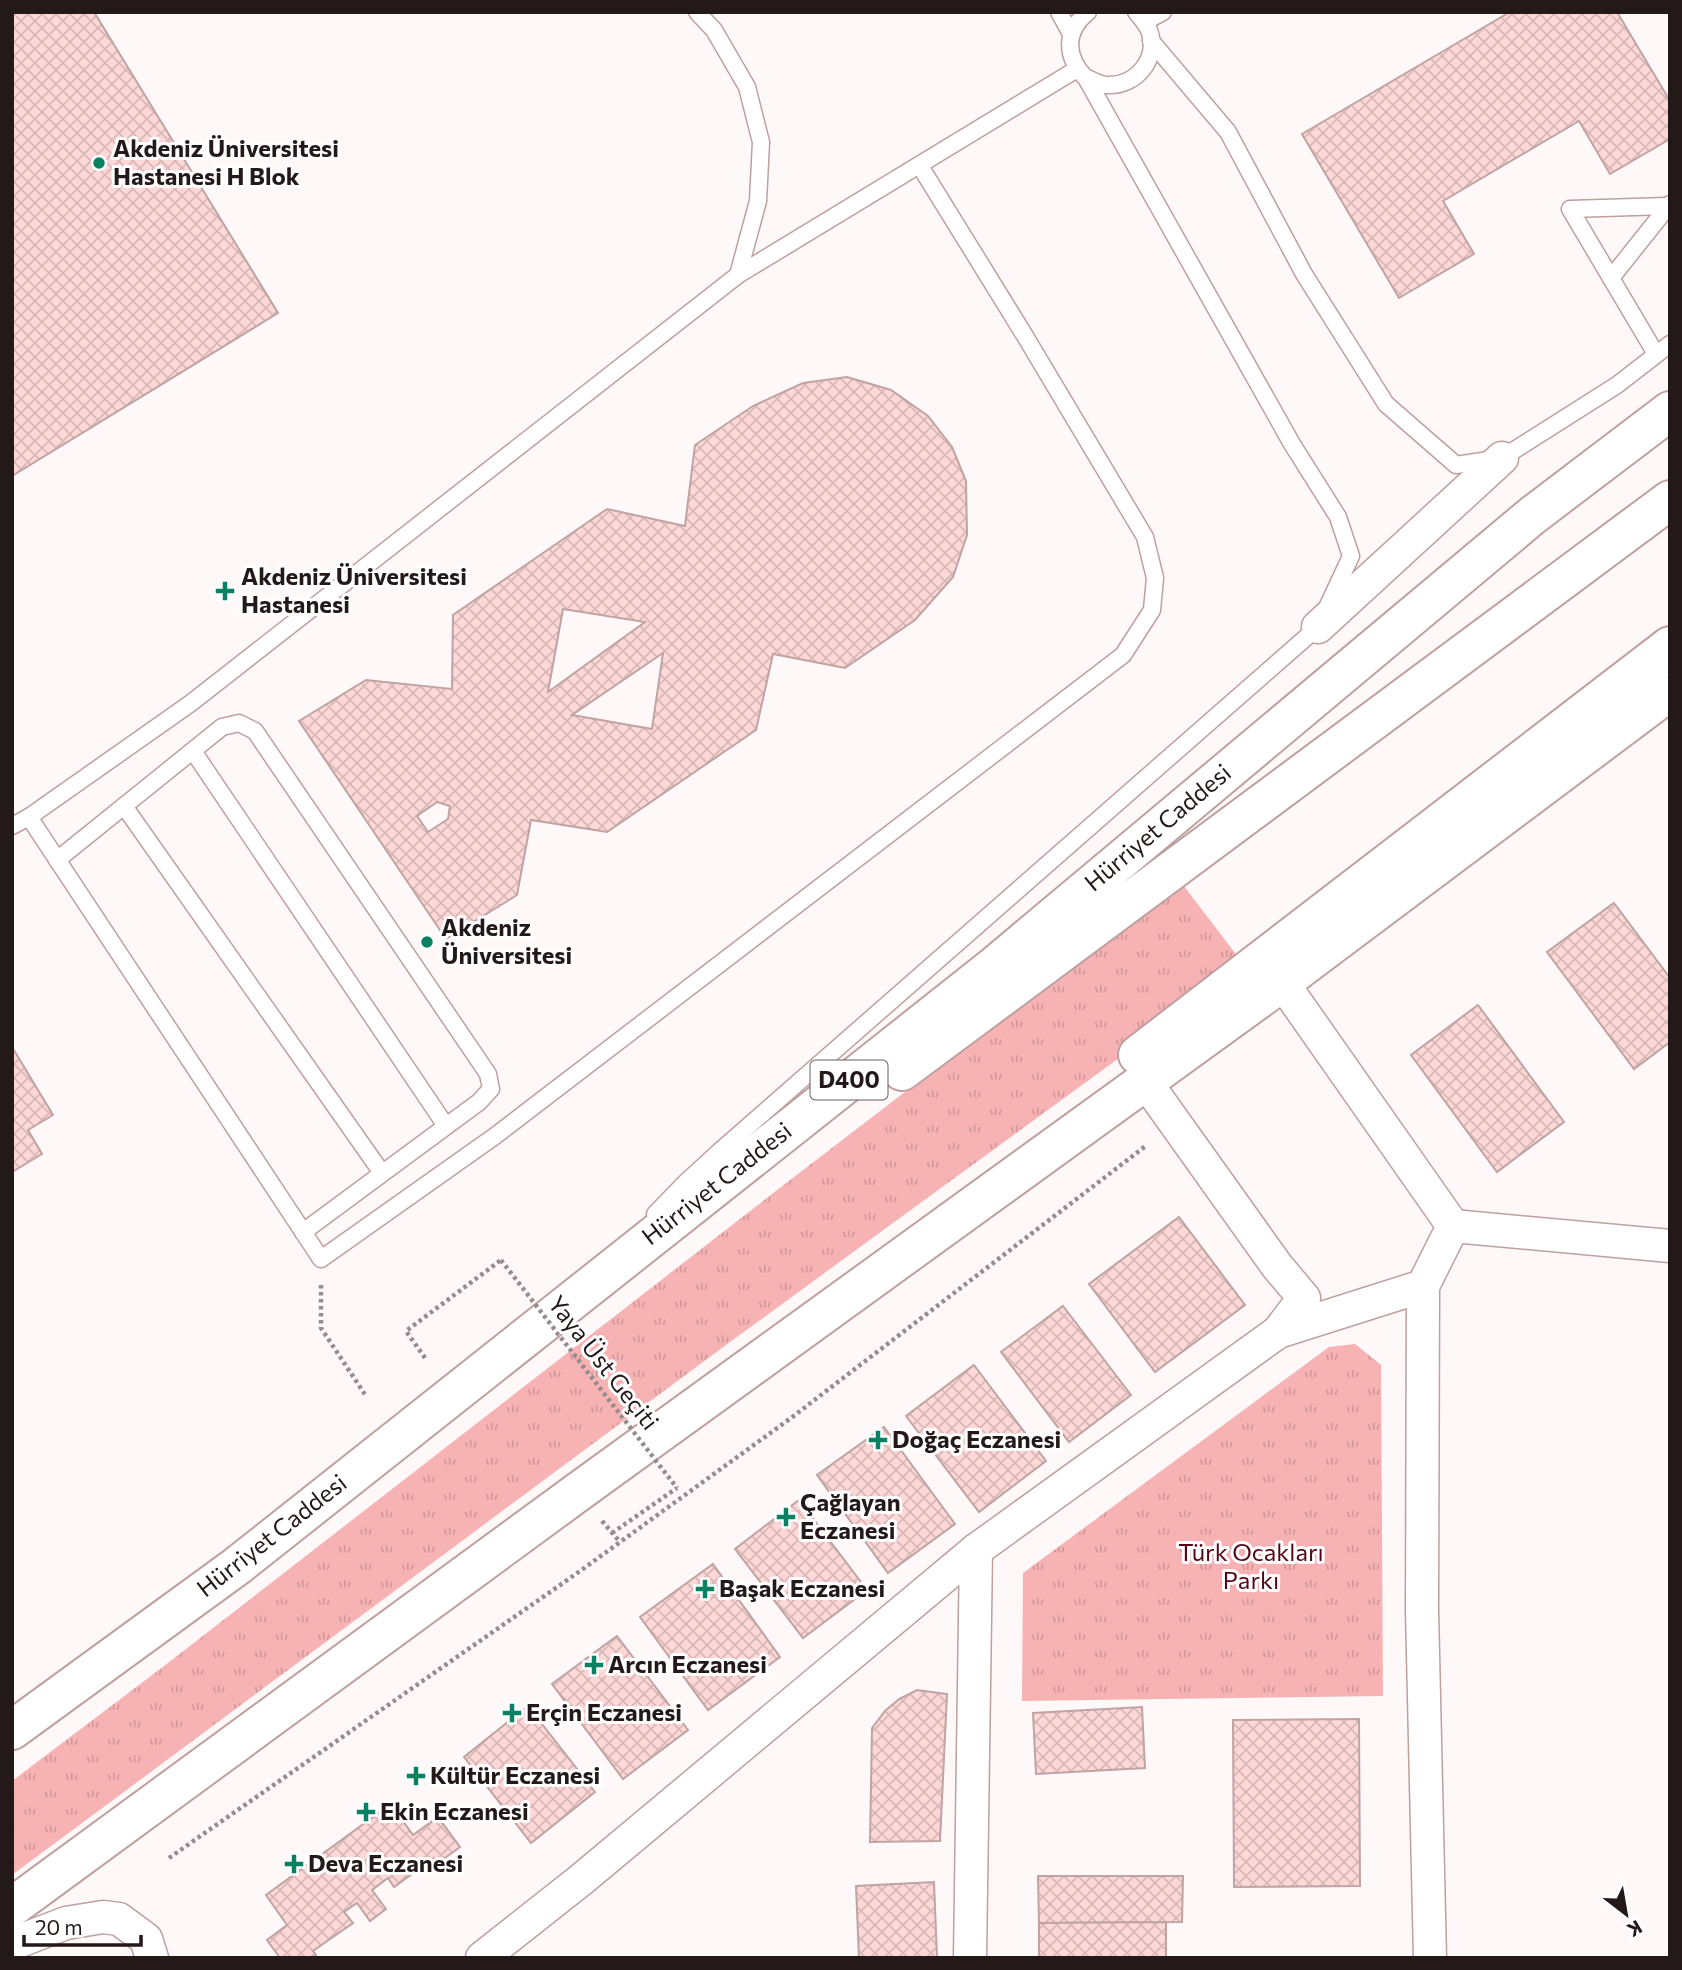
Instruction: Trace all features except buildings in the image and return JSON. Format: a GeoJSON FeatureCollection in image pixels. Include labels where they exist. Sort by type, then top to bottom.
{"type":"FeatureCollection","features":[{"type":"Feature","properties":{"kind":"highway","name":"Hürriyet Caddesi"},"geometry":{"type":"LineString","coordinates":[[12,1730],[237,1566],[992,968],[1533,515],[1670,411]]}},
{"type":"Feature","properties":{"kind":"highway"},"geometry":{"type":"LineString","coordinates":[[237,1566],[1670,500]]}},
{"type":"Feature","properties":{"kind":"highway"},"geometry":{"type":"LineString","coordinates":[[390,1630],[1670,646]]}},
{"type":"Feature","properties":{"kind":"highway"},"geometry":{"type":"LineString","coordinates":[[12,1907],[1282,982],[1670,691]]}},
{"type":"Feature","properties":{"kind":"street"},"geometry":{"type":"LineString","coordinates":[[1318,627],[1502,458]]}},
{"type":"Feature","properties":{"kind":"street"},"geometry":{"type":"LineString","coordinates":[[1282,982],[1453,1226],[1670,1246]]}},
{"type":"Feature","properties":{"kind":"street"},"geometry":{"type":"LineString","coordinates":[[482,1958],[582,1879],[976,1550],[1278,1332],[1304,1298],[1277,1266],[1145,1080]]}},
{"type":"Feature","properties":{"kind":"street"},"geometry":{"type":"LineString","coordinates":[[1430,1958],[1422,1610],[1423,1286],[1453,1226]]}},
{"type":"Feature","properties":{"kind":"street"},"geometry":{"type":"LineString","coordinates":[[1278,1332],[1423,1286]]}},
{"type":"Feature","properties":{"kind":"street"},"geometry":{"type":"LineString","coordinates":[[971,1958],[976,1550]]}},
{"type":"Feature","properties":{"kind":"street"},"geometry":{"type":"LineString","coordinates":[[12,1944],[66,1923],[103,1917],[119,1919],[146,1939],[152,1958]]}},
{"type":"Feature","properties":{"kind":"lane"},"geometry":{"type":"LineString","coordinates":[[697,12],[714,30],[747,87],[761,142],[758,201],[738,275]]}},
{"type":"Feature","properties":{"kind":"lane"},"geometry":{"type":"LineString","coordinates":[[1059,12],[1071,34]]}},
{"type":"Feature","properties":{"kind":"lane"},"geometry":{"type":"LineString","coordinates":[[570,1300],[693,1176],[1318,627],[1350,556],[1338,517],[1292,444],[1072,58],[1071,34],[1079,19],[1088,12]]}},
{"type":"Feature","properties":{"kind":"lane"},"geometry":{"type":"LineString","coordinates":[[1163,12],[1138,15],[1151,41],[1228,132],[1304,274],[1386,404],[1456,466],[1502,458],[1617,385],[1670,344]]}},
{"type":"Feature","properties":{"kind":"lane"},"geometry":{"type":"LineString","coordinates":[[1082,73],[1104,85],[1122,84],[1139,75],[1149,59],[1151,41]]}},
{"type":"Feature","properties":{"kind":"lane"},"geometry":{"type":"LineString","coordinates":[[12,827],[191,703],[738,275],[1082,73]]}},
{"type":"Feature","properties":{"kind":"lane"},"geometry":{"type":"LineString","coordinates":[[29,817],[321,1259],[495,1136],[1123,655],[1152,610],[1155,578],[1145,537],[920,166]]}},
{"type":"Feature","properties":{"kind":"lane"},"geometry":{"type":"LineString","coordinates":[[1656,354],[1570,209],[1668,205]]}},
{"type":"Feature","properties":{"kind":"lane"},"geometry":{"type":"LineString","coordinates":[[1611,278],[1668,205]]}},
{"type":"Feature","properties":{"kind":"lane"},"geometry":{"type":"LineString","coordinates":[[57,860],[222,727],[239,723],[255,731],[488,1074],[491,1089],[479,1102],[303,1232]]}},
{"type":"Feature","properties":{"kind":"lane"},"geometry":{"type":"LineString","coordinates":[[192,751],[446,1126]]}},
{"type":"Feature","properties":{"kind":"lane"},"geometry":{"type":"LineString","coordinates":[[124,806],[382,1173]]}},
{"type":"Feature","properties":{"kind":"path"},"geometry":{"type":"LineString","coordinates":[[169,1858],[583,1569],[791,1418],[1177,1123]]}},
{"type":"Feature","properties":{"kind":"path"},"geometry":{"type":"LineString","coordinates":[[321,1259],[321,1328],[366,1396]]}},
{"type":"Feature","properties":{"kind":"path","name":"Yaya Üst Geçiti"},"geometry":{"type":"LineString","coordinates":[[425,1358],[406,1331],[501,1260],[677,1488],[612,1533]]}},
{"type":"Feature","properties":{"kind":"green space"},"geometry":{"type":"Polygon","coordinates":[[[1180,881],[1245,966],[730,1342],[12,1875],[12,1781],[1180,881]]]}},
{"type":"Feature","properties":{"kind":"green space","name":"Türk Ocakları Parkı"},"geometry":{"type":"Polygon","coordinates":[[[1355,1344],[1381,1365],[1383,1696],[1022,1701],[1023,1573],[1329,1347],[1355,1344]]]}},
{"type":"Feature","properties":{"kind":"place","name":"Akdeniz Üniversitesi Hastanesi H Blok"},"geometry":{"type":"Point","coordinates":[99,163]}},
{"type":"Feature","properties":{"kind":"place","name":"Akdeniz Üniversitesi Hastanesi"},"geometry":{"type":"Point","coordinates":[225,591]}},
{"type":"Feature","properties":{"kind":"place","name":"Akdeniz Üniversitesi"},"geometry":{"type":"Point","coordinates":[427,942]}},
{"type":"Feature","properties":{"kind":"place","name":"Doğaç Eczanesi"},"geometry":{"type":"Point","coordinates":[878,1440]}},
{"type":"Feature","properties":{"kind":"place","name":"Çağlayan Eczanesi"},"geometry":{"type":"Point","coordinates":[786,1517]}},
{"type":"Feature","properties":{"kind":"place","name":"Başak Eczanesi"},"geometry":{"type":"Point","coordinates":[705,1589]}},
{"type":"Feature","properties":{"kind":"place","name":"Arcın Eczanesi"},"geometry":{"type":"Point","coordinates":[594,1665]}},
{"type":"Feature","properties":{"kind":"place","name":"Erçin Eczanesi"},"geometry":{"type":"Point","coordinates":[512,1713]}},
{"type":"Feature","properties":{"kind":"place","name":"Kültür Eczanesi"},"geometry":{"type":"Point","coordinates":[416,1776]}},
{"type":"Feature","properties":{"kind":"place","name":"Ekin Eczanesi"},"geometry":{"type":"Point","coordinates":[366,1812]}},
{"type":"Feature","properties":{"kind":"place","name":"Deva Eczanesi"},"geometry":{"type":"Point","coordinates":[294,1864]}}]}
